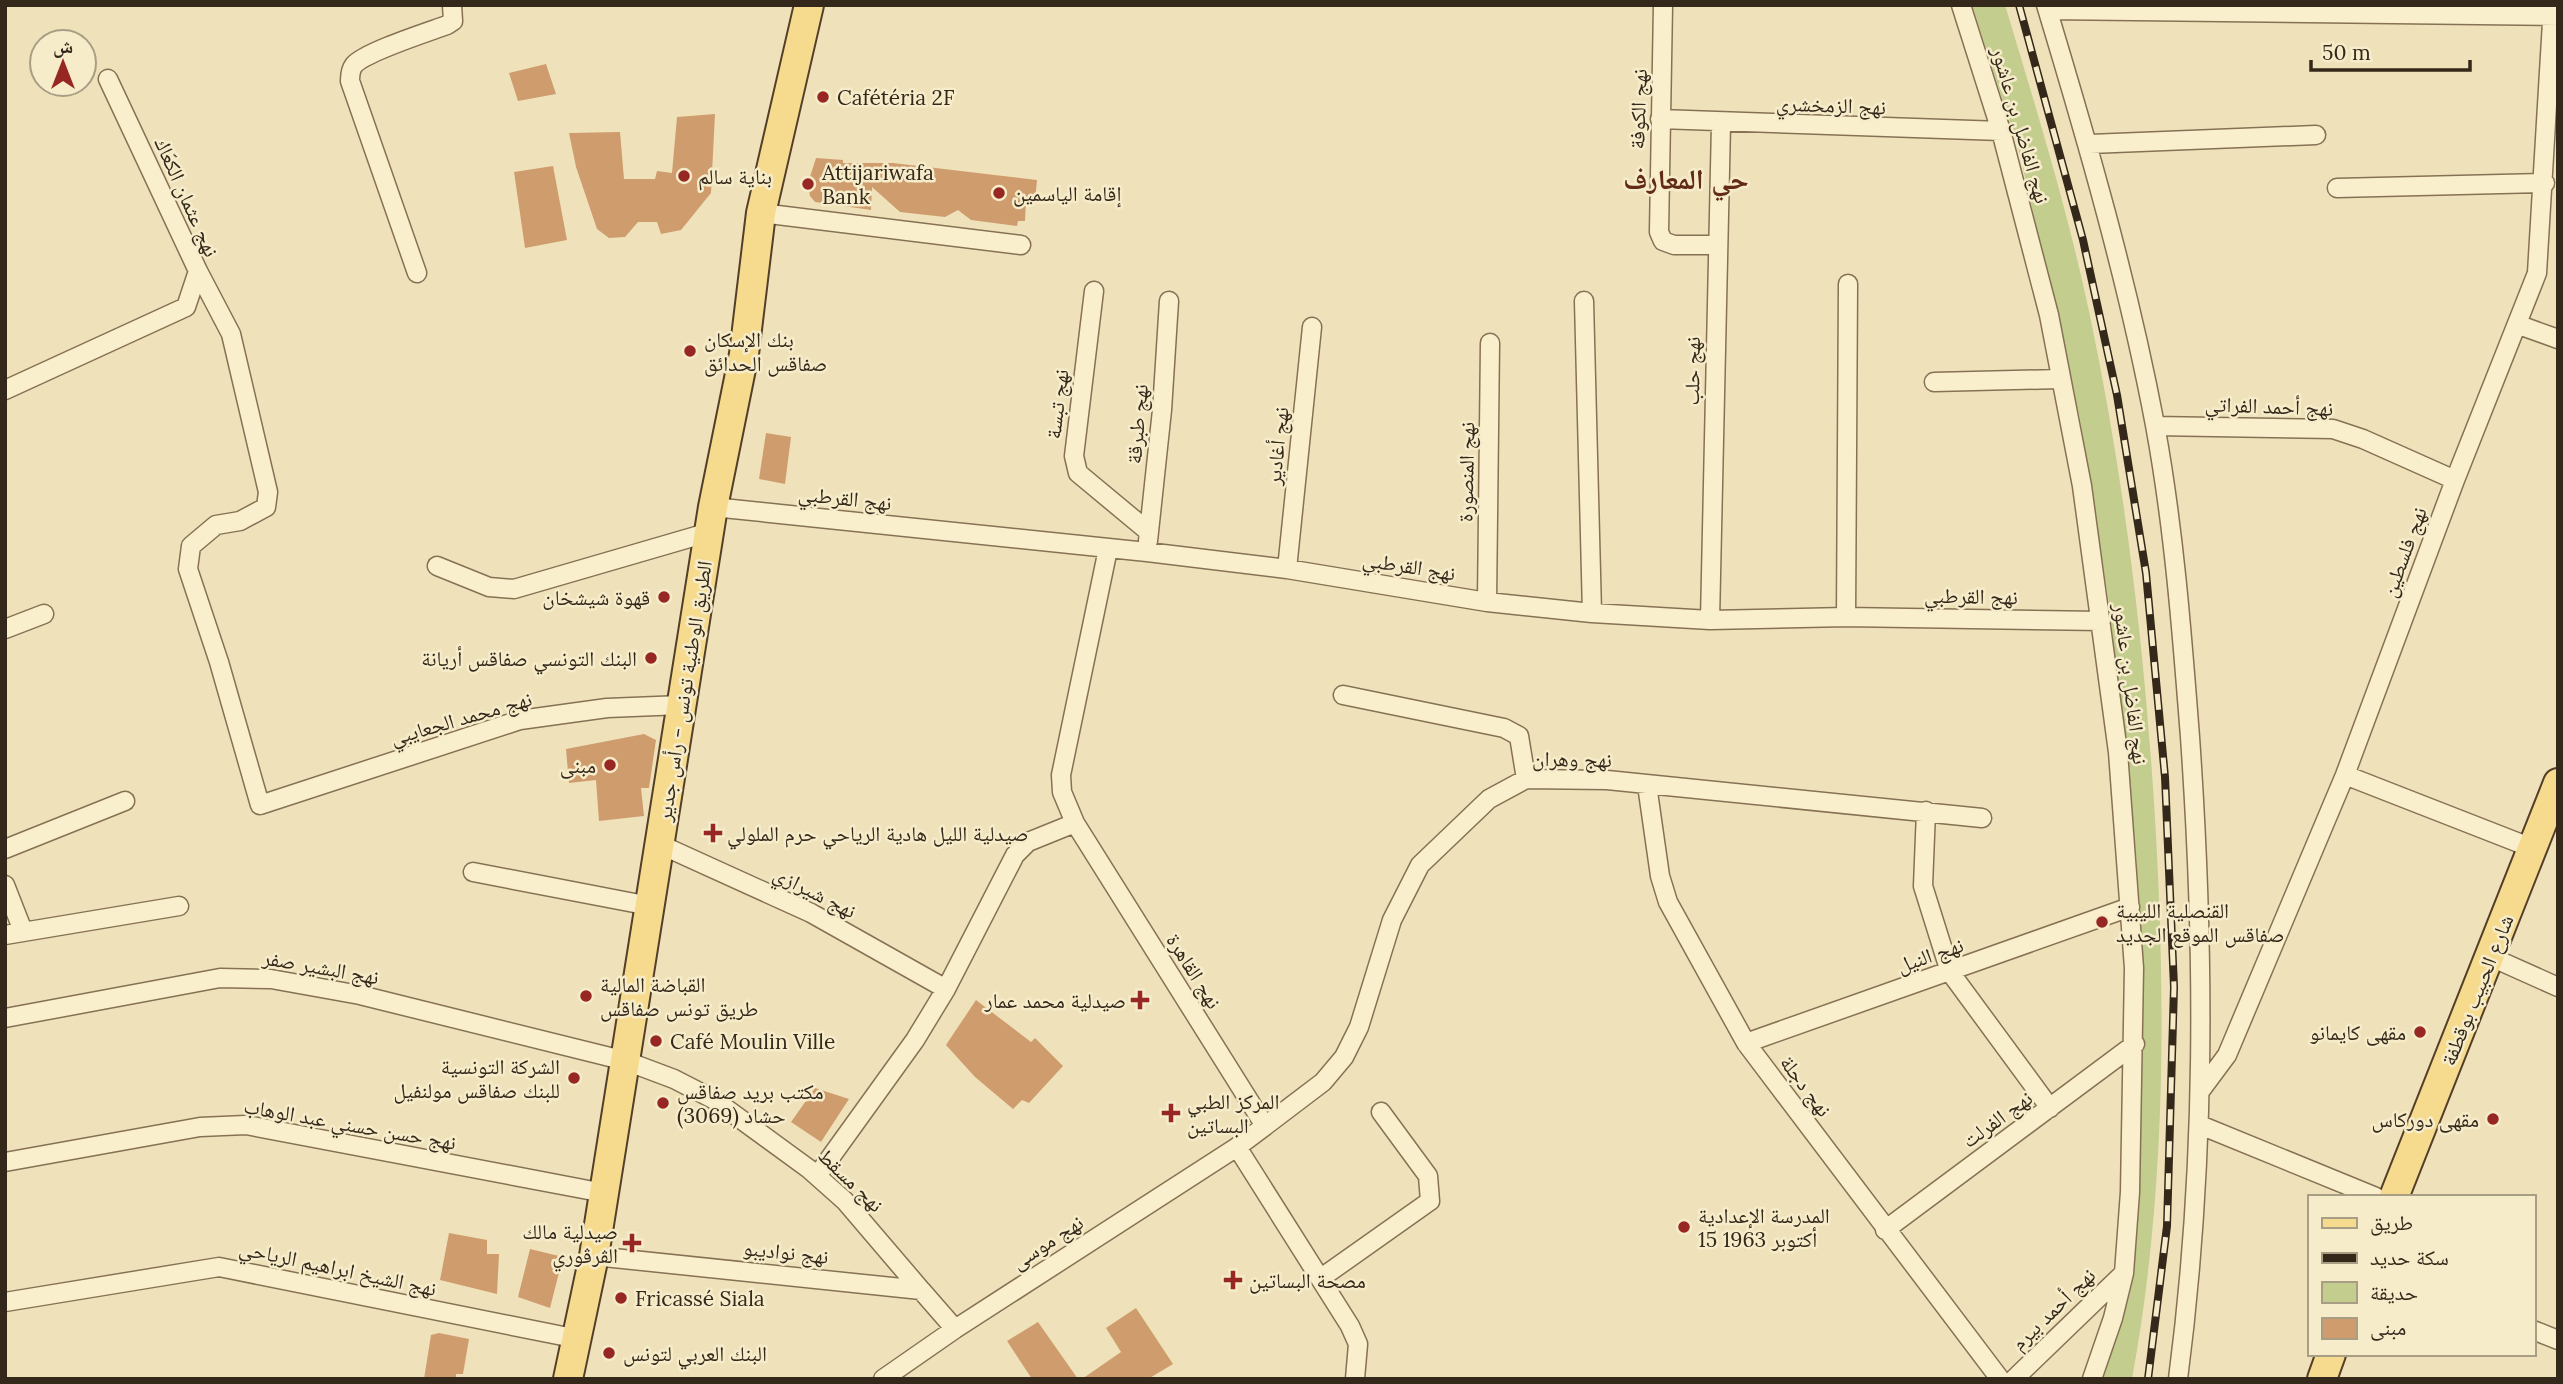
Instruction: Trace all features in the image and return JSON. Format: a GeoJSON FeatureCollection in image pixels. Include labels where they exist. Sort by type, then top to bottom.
{"type":"FeatureCollection","features":[{"type":"Feature","properties":{"kind":"main road","name":"الطريق الوطنية تونس - رأس جدير"},"geometry":{"type":"LineString","coordinates":[[568,1379],[594,1256],[711,520],[744,354],[761,213],[809,5]]}},
{"type":"Feature","properties":{"kind":"main road","name":"شارع الحبيب بوقطفة"},"geometry":{"type":"LineString","coordinates":[[2395,1195],[2558,783]]}},
{"type":"Feature","properties":{"kind":"main road"},"geometry":{"type":"LineString","coordinates":[[2322,1379],[2330,1356]]}},
{"type":"Feature","properties":{"kind":"street"},"geometry":{"type":"LineString","coordinates":[[417,273],[350,81],[350,73],[352,66],[366,57],[447,25],[453,21],[452,5]]}},
{"type":"Feature","properties":{"kind":"street","name":"نهج الكوفة"},"geometry":{"type":"LineString","coordinates":[[1663,5],[1658,223],[1663,241],[1674,245],[1718,245]]}},
{"type":"Feature","properties":{"kind":"street","name":"نهج الفاضل بن عاشور"},"geometry":{"type":"LineString","coordinates":[[1961,5],[2001,131],[2049,315],[2059,379],[2082,486],[2118,752],[2130,907],[2135,1044],[2130,1192],[2124,1273],[2113,1318],[2092,1379]]}},
{"type":"Feature","properties":{"kind":"street"},"geometry":{"type":"LineString","coordinates":[[2178,1379],[2191,1272],[2200,1125],[2202,995],[2195,809],[2182,629],[2155,426],[2090,144],[2047,8],[2554,12]]}},
{"type":"Feature","properties":{"kind":"street","name":"نهج فلسطين"},"geometry":{"type":"LineString","coordinates":[[2201,1090],[2227,1055],[2345,775],[2455,480],[2519,325],[2537,273],[2545,183],[2554,12]]}},
{"type":"Feature","properties":{"kind":"street","name":"نهج عثمان الكعّاك"},"geometry":{"type":"LineString","coordinates":[[5,390],[186,307],[198,271],[108,79]]}},
{"type":"Feature","properties":{"kind":"street","name":"نهج الزمخشري"},"geometry":{"type":"LineString","coordinates":[[1660,120],[2001,131]]}},
{"type":"Feature","properties":{"kind":"street","name":"نهج حلب"},"geometry":{"type":"LineString","coordinates":[[1710,620],[1721,124]]}},
{"type":"Feature","properties":{"kind":"street"},"geometry":{"type":"LineString","coordinates":[[2090,144],[2316,135]]}},
{"type":"Feature","properties":{"kind":"street"},"geometry":{"type":"LineString","coordinates":[[2337,188],[2545,183]]}},
{"type":"Feature","properties":{"kind":"street"},"geometry":{"type":"LineString","coordinates":[[761,213],[1021,245]]}},
{"type":"Feature","properties":{"kind":"street","name":"نهج محمد الجعايبي"},"geometry":{"type":"LineString","coordinates":[[198,271],[231,334],[268,492],[266,507],[240,521],[216,525],[191,546],[188,569],[260,805],[520,720],[607,708],[682,705]]}},
{"type":"Feature","properties":{"kind":"street"},"geometry":{"type":"LineString","coordinates":[[1846,617],[1848,284]]}},
{"type":"Feature","properties":{"kind":"street","name":"نهج تبسة"},"geometry":{"type":"LineString","coordinates":[[1094,291],[1074,456],[1079,473],[1149,532]]}},
{"type":"Feature","properties":{"kind":"street","name":"نهج طبرقة"},"geometry":{"type":"LineString","coordinates":[[1147,552],[1162,410],[1169,300]]}},
{"type":"Feature","properties":{"kind":"street"},"geometry":{"type":"LineString","coordinates":[[1584,300],[1592,613]]}},
{"type":"Feature","properties":{"kind":"street"},"geometry":{"type":"LineString","coordinates":[[2519,325],[2558,339]]}},
{"type":"Feature","properties":{"kind":"street","name":"نهج أغادير"},"geometry":{"type":"LineString","coordinates":[[1287,569],[1312,327]]}},
{"type":"Feature","properties":{"kind":"street","name":"نهج المنصورة"},"geometry":{"type":"LineString","coordinates":[[1488,602],[1490,343]]}},
{"type":"Feature","properties":{"kind":"street"},"geometry":{"type":"LineString","coordinates":[[1934,382],[2059,379]]}},
{"type":"Feature","properties":{"kind":"street","name":"نهج أحمد الفراتي"},"geometry":{"type":"LineString","coordinates":[[2155,426],[2333,429],[2363,439],[2455,480]]}},
{"type":"Feature","properties":{"kind":"street"},"geometry":{"type":"LineString","coordinates":[[437,566],[489,587],[514,589],[711,520]]}},
{"type":"Feature","properties":{"kind":"street","name":"نهج القرطبي"},"geometry":{"type":"LineString","coordinates":[[711,520],[1147,552],[1287,569],[1488,602],[1592,613],[1710,620],[1846,617],[2101,621]]}},
{"type":"Feature","properties":{"kind":"street","name":"نهج القاهرة"},"geometry":{"type":"LineString","coordinates":[[1108,549],[1061,775],[1062,792],[1075,823],[1265,1126]]}},
{"type":"Feature","properties":{"kind":"street"},"geometry":{"type":"LineString","coordinates":[[5,629],[44,614]]}},
{"type":"Feature","properties":{"kind":"street"},"geometry":{"type":"LineString","coordinates":[[1343,695],[1504,728],[1519,736],[1526,779]]}},
{"type":"Feature","properties":{"kind":"street"},"geometry":{"type":"LineString","coordinates":[[2345,775],[2532,848]]}},
{"type":"Feature","properties":{"kind":"street","name":"نهج وهران"},"geometry":{"type":"LineString","coordinates":[[1265,1126],[1323,1082],[1344,1057],[1359,1027],[1392,920],[1420,865],[1489,799],[1526,779],[1574,778],[1982,818]]}},
{"type":"Feature","properties":{"kind":"street","name":"نهج دجلة"},"geometry":{"type":"LineString","coordinates":[[1647,785],[1657,863],[1668,902],[1746,1043],[2000,1379]]}},
{"type":"Feature","properties":{"kind":"street"},"geometry":{"type":"LineString","coordinates":[[5,849],[125,801]]}},
{"type":"Feature","properties":{"kind":"street"},"geometry":{"type":"LineString","coordinates":[[1926,811],[1923,886],[1950,972],[2050,1108]]}},
{"type":"Feature","properties":{"kind":"street"},"geometry":{"type":"LineString","coordinates":[[817,1176],[915,1040],[946,989],[1015,855],[1028,842],[1075,823]]}},
{"type":"Feature","properties":{"kind":"street","name":"نهج شيرازي"},"geometry":{"type":"LineString","coordinates":[[659,844],[811,913],[946,989]]}},
{"type":"Feature","properties":{"kind":"street"},"geometry":{"type":"LineString","coordinates":[[473,872],[650,906]]}},
{"type":"Feature","properties":{"kind":"street"},"geometry":{"type":"LineString","coordinates":[[5,884],[14,933],[179,906]]}},
{"type":"Feature","properties":{"kind":"street","name":"نهج النيل"},"geometry":{"type":"LineString","coordinates":[[1746,1043],[2130,907]]}},
{"type":"Feature","properties":{"kind":"street"},"geometry":{"type":"LineString","coordinates":[[2491,957],[2558,987]]}},
{"type":"Feature","properties":{"kind":"street","name":"نهج البشير صفر"},"geometry":{"type":"LineString","coordinates":[[5,1018],[220,978],[243,977],[360,995],[626,1061]]}},
{"type":"Feature","properties":{"kind":"street","name":"نهج الفرلت"},"geometry":{"type":"LineString","coordinates":[[1885,1230],[2135,1044]]}},
{"type":"Feature","properties":{"kind":"street","name":"نهج مسقط"},"geometry":{"type":"LineString","coordinates":[[626,1061],[674,1079],[713,1099],[817,1176],[845,1201],[921,1290]]}},
{"type":"Feature","properties":{"kind":"street"},"geometry":{"type":"LineString","coordinates":[[1321,1278],[1430,1201],[1428,1176],[1381,1112]]}},
{"type":"Feature","properties":{"kind":"street","name":"نهج حسن حسني عبد الوهاب"},"geometry":{"type":"LineString","coordinates":[[5,1162],[200,1127],[246,1125],[604,1193]]}},
{"type":"Feature","properties":{"kind":"street"},"geometry":{"type":"LineString","coordinates":[[2200,1125],[2371,1195]]}},
{"type":"Feature","properties":{"kind":"street"},"geometry":{"type":"LineString","coordinates":[[1265,1126],[1237,1147],[1350,1326],[1357,1344],[1356,1379]]}},
{"type":"Feature","properties":{"kind":"street","name":"نهج موسى"},"geometry":{"type":"LineString","coordinates":[[883,1379],[955,1329],[1237,1147]]}},
{"type":"Feature","properties":{"kind":"street","name":"نهج نواديبو"},"geometry":{"type":"LineString","coordinates":[[594,1256],[921,1290]]}},
{"type":"Feature","properties":{"kind":"street","name":"نهج الشيخ ابراهيم الرياحي"},"geometry":{"type":"LineString","coordinates":[[5,1302],[219,1267],[578,1339]]}},
{"type":"Feature","properties":{"kind":"street","name":"نهج أحمد بيرم"},"geometry":{"type":"LineString","coordinates":[[2014,1379],[2124,1273]]}},
{"type":"Feature","properties":{"kind":"street"},"geometry":{"type":"LineString","coordinates":[[921,1290],[955,1329]]}},
{"type":"Feature","properties":{"kind":"street"},"geometry":{"type":"LineString","coordinates":[[2535,1332],[2558,1340]]}},
{"type":"Feature","properties":{"kind":"green space"},"geometry":{"type":"Polygon","coordinates":[[[1972,5],[2005,5],[2051,160],[2072,238],[2103,380],[2133,574],[2147,705],[2156,835],[2162,1040],[2157,1176],[2151,1244],[2132,1379],[2102,1379],[2125,1306],[2136,1250],[2142,1079],[2142,940],[2136,854],[2109,603],[2080,419],[2019,151],[1972,5]]]}},
{"type":"Feature","properties":{"kind":"building"},"geometry":{"type":"Polygon","coordinates":[[[546,64],[556,94],[518,101],[509,73],[546,64]]]}},
{"type":"Feature","properties":{"kind":"building","name":"بناية سالم"},"geometry":{"type":"Polygon","coordinates":[[[715,114],[711,193],[681,230],[661,234],[657,222],[638,222],[625,237],[609,238],[597,229],[576,167],[569,133],[620,132],[624,179],[655,179],[657,171],[672,173],[677,117],[715,114]]]}},
{"type":"Feature","properties":{"kind":"building","name":"إقامة الياسمين"},"geometry":{"type":"Polygon","coordinates":[[[816,158],[843,160],[843,163],[893,163],[1037,180],[1035,201],[1026,201],[1025,221],[1018,221],[1017,226],[971,220],[958,210],[945,217],[900,212],[872,187],[871,210],[815,202],[810,196],[808,183],[816,158]]]}},
{"type":"Feature","properties":{"kind":"building"},"geometry":{"type":"Polygon","coordinates":[[[553,166],[567,240],[525,248],[514,172],[553,166]]]}},
{"type":"Feature","properties":{"kind":"building"},"geometry":{"type":"Polygon","coordinates":[[[766,433],[791,437],[785,484],[759,479],[766,433]]]}},
{"type":"Feature","properties":{"kind":"building","name":"مبنى"},"geometry":{"type":"Polygon","coordinates":[[[644,734],[656,740],[649,788],[641,788],[644,816],[599,821],[596,780],[569,783],[566,749],[644,734]]]}},
{"type":"Feature","properties":{"kind":"building"},"geometry":{"type":"Polygon","coordinates":[[[976,1000],[1031,1042],[1035,1038],[1063,1066],[1029,1103],[1022,1100],[1013,1109],[975,1077],[946,1045],[976,1000]]]}},
{"type":"Feature","properties":{"kind":"building"},"geometry":{"type":"Polygon","coordinates":[[[815,1088],[849,1099],[821,1142],[791,1122],[815,1088]]]}},
{"type":"Feature","properties":{"kind":"building"},"geometry":{"type":"Polygon","coordinates":[[[449,1233],[487,1240],[487,1254],[499,1254],[497,1294],[440,1280],[449,1233]]]}},
{"type":"Feature","properties":{"kind":"building"},"geometry":{"type":"Polygon","coordinates":[[[530,1249],[563,1257],[550,1308],[518,1297],[530,1249]]]}},
{"type":"Feature","properties":{"kind":"building"},"geometry":{"type":"Polygon","coordinates":[[[1136,1308],[1173,1364],[1148,1379],[1082,1379],[1121,1352],[1106,1328],[1136,1308]]]}},
{"type":"Feature","properties":{"kind":"building"},"geometry":{"type":"Polygon","coordinates":[[[1038,1322],[1078,1379],[1032,1379],[1007,1341],[1038,1322]]]}},
{"type":"Feature","properties":{"kind":"building"},"geometry":{"type":"Polygon","coordinates":[[[439,1333],[469,1339],[463,1374],[456,1374],[456,1379],[424,1379],[431,1335],[439,1333]]]}},
{"type":"Feature","properties":{"kind":"railway"},"geometry":{"type":"LineString","coordinates":[[2019,5],[2083,240],[2117,395],[2146,573],[2165,777],[2174,987],[2167,1226],[2148,1379]]}},
{"type":"Feature","properties":{"kind":"place","name":"Cafétéria 2F"},"geometry":{"type":"Point","coordinates":[823,97]}},
{"type":"Feature","properties":{"kind":"place","name":"بناية سالم"},"geometry":{"type":"Point","coordinates":[684,176]}},
{"type":"Feature","properties":{"kind":"place","name":"Attijariwafa Bank"},"geometry":{"type":"Point","coordinates":[808,184]}},
{"type":"Feature","properties":{"kind":"place","name":"إقامة الياسمين"},"geometry":{"type":"Point","coordinates":[999,193]}},
{"type":"Feature","properties":{"kind":"place","name":"بنك الإسكان صفاقس الحدائق"},"geometry":{"type":"Point","coordinates":[690,351]}},
{"type":"Feature","properties":{"kind":"place","name":"قهوة شيشخان"},"geometry":{"type":"Point","coordinates":[664,597]}},
{"type":"Feature","properties":{"kind":"place","name":"البنك التونسي صفاقس أريانة"},"geometry":{"type":"Point","coordinates":[651,658]}},
{"type":"Feature","properties":{"kind":"place","name":"مبنى"},"geometry":{"type":"Point","coordinates":[610,765]}},
{"type":"Feature","properties":{"kind":"place","name":"صيدلية الليل هادية الرياحي حرم الملولي"},"geometry":{"type":"Point","coordinates":[713,833]}},
{"type":"Feature","properties":{"kind":"place","name":"القنصلية الليبية صفاقس الموقع الجديد"},"geometry":{"type":"Point","coordinates":[2102,922]}},
{"type":"Feature","properties":{"kind":"place","name":"القباضة المالية طريق تونس صفاقس"},"geometry":{"type":"Point","coordinates":[586,996]}},
{"type":"Feature","properties":{"kind":"place","name":"صيدلية محمد عمار"},"geometry":{"type":"Point","coordinates":[1140,1000]}},
{"type":"Feature","properties":{"kind":"place","name":"مقهى كايمانو"},"geometry":{"type":"Point","coordinates":[2420,1032]}},
{"type":"Feature","properties":{"kind":"place","name":"Café Moulin Ville"},"geometry":{"type":"Point","coordinates":[656,1041]}},
{"type":"Feature","properties":{"kind":"place","name":"الشركة التونسية للبنك صفاقس مولنفيل"},"geometry":{"type":"Point","coordinates":[574,1078]}},
{"type":"Feature","properties":{"kind":"place","name":"مكتب بريد صفاقس حشاد (3069)"},"geometry":{"type":"Point","coordinates":[663,1103]}},
{"type":"Feature","properties":{"kind":"place","name":"المركز الطبي البساتين"},"geometry":{"type":"Point","coordinates":[1171,1113]}},
{"type":"Feature","properties":{"kind":"place","name":"مقهى دوركاس"},"geometry":{"type":"Point","coordinates":[2493,1119]}},
{"type":"Feature","properties":{"kind":"place","name":"المدرسة الإعدادية 15 أكتوبر 1963"},"geometry":{"type":"Point","coordinates":[1684,1227]}},
{"type":"Feature","properties":{"kind":"place","name":"صيدلية مالك الڤرڤوري"},"geometry":{"type":"Point","coordinates":[632,1243]}},
{"type":"Feature","properties":{"kind":"place","name":"مصحة البساتين"},"geometry":{"type":"Point","coordinates":[1233,1280]}},
{"type":"Feature","properties":{"kind":"place","name":"Fricassé Siala"},"geometry":{"type":"Point","coordinates":[621,1298]}},
{"type":"Feature","properties":{"kind":"place","name":"البنك العربي لتونس"},"geometry":{"type":"Point","coordinates":[609,1353]}},
{"type":"Feature","properties":{"kind":"district","name":"حي المعارف"},"geometry":{"type":"Point","coordinates":[1686,179]}}]}
